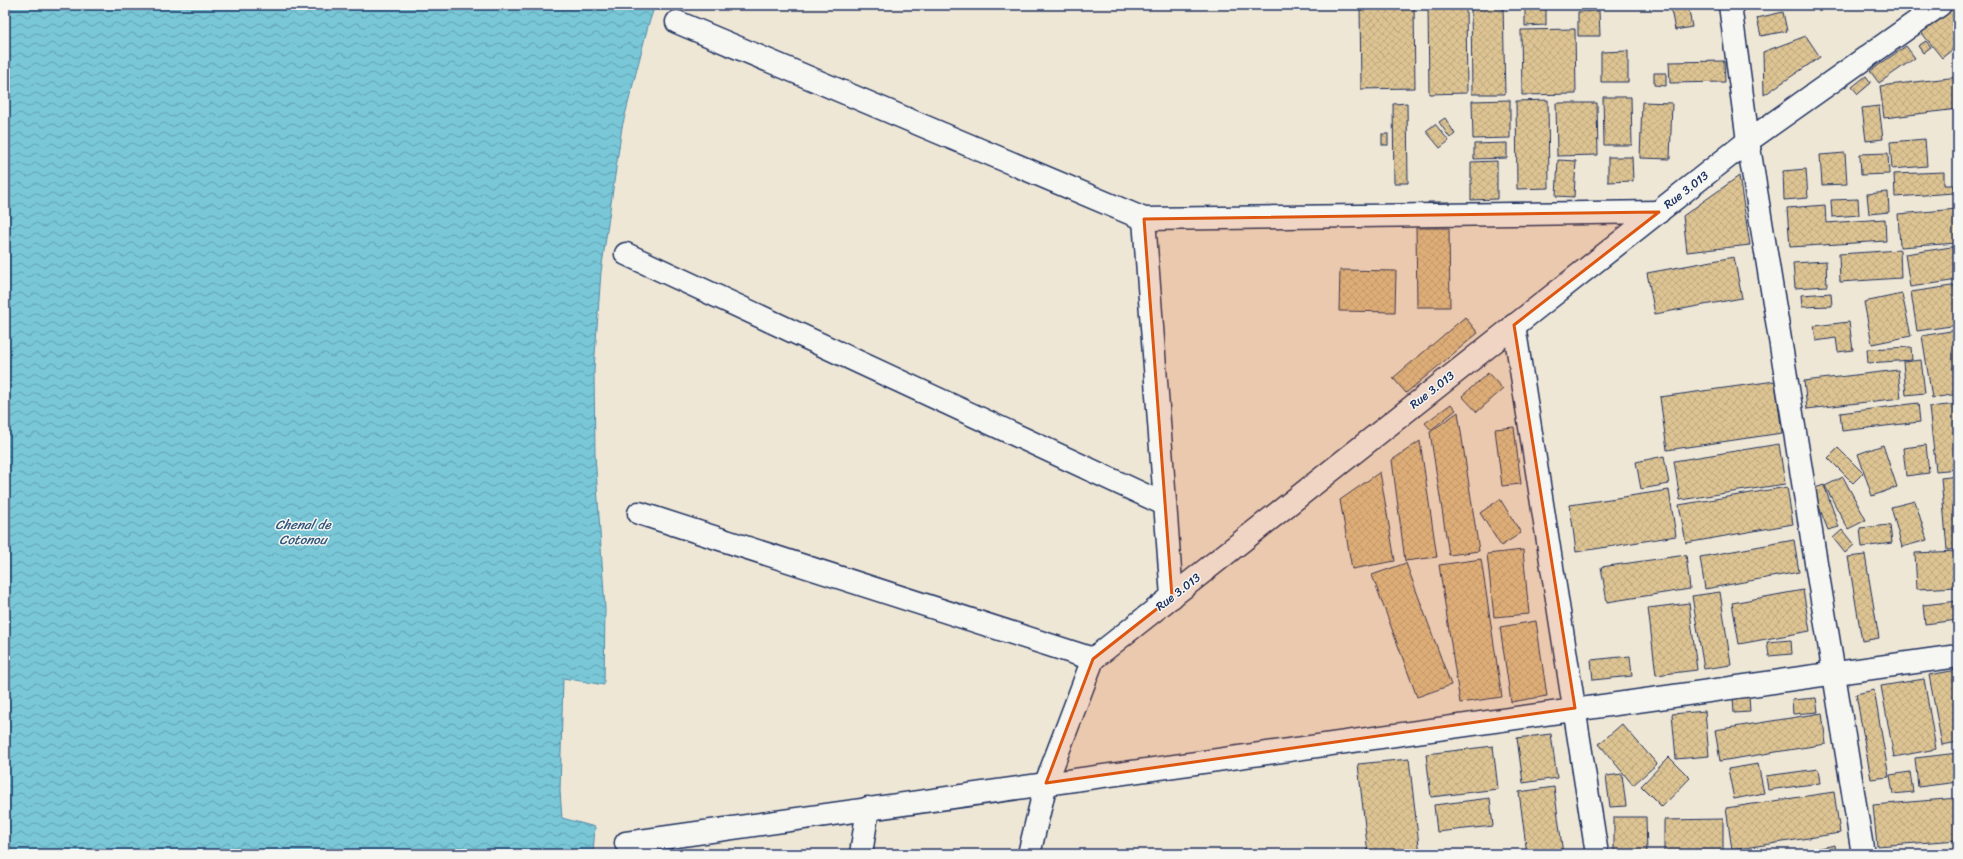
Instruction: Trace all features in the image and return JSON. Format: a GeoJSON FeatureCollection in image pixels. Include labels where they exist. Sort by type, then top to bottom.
{"type":"FeatureCollection","features":[{"type":"Feature","properties":{"kind":"street"},"geometry":{"type":"LineString","coordinates":[[1730,5],[1748,141],[1863,854]]}},
{"type":"Feature","properties":{"kind":"street","name":"Rue 3.013"},"geometry":{"type":"LineString","coordinates":[[1094,659],[1748,141],[1940,5]]}},
{"type":"Feature","properties":{"kind":"street"},"geometry":{"type":"LineString","coordinates":[[677,22],[1144,220],[1213,217],[1659,212]]}},
{"type":"Feature","properties":{"kind":"street"},"geometry":{"type":"LineString","coordinates":[[1144,220],[1172,597]]}},
{"type":"Feature","properties":{"kind":"street"},"geometry":{"type":"LineString","coordinates":[[626,254],[1164,504]]}},
{"type":"Feature","properties":{"kind":"street"},"geometry":{"type":"LineString","coordinates":[[1514,325],[1597,854]]}},
{"type":"Feature","properties":{"kind":"street"},"geometry":{"type":"LineString","coordinates":[[639,514],[1094,659],[1046,783],[1029,854]]}},
{"type":"Feature","properties":{"kind":"street"},"geometry":{"type":"LineString","coordinates":[[626,843],[674,845],[868,808],[1575,708],[1958,656]]}},
{"type":"Feature","properties":{"kind":"street"},"geometry":{"type":"LineString","coordinates":[[861,854],[868,808]]}},
{"type":"Feature","properties":{"kind":"highlighted area"},"geometry":{"type":"Polygon","coordinates":[[[1659,212],[1514,325],[1575,708],[1046,783],[1093,659],[1172,597],[1144,219],[1659,212]]]}},
{"type":"Feature","properties":{"kind":"water","name":"Chenal de Cotonou"},"geometry":{"type":"Polygon","coordinates":[[[5,5],[655,5],[648,26],[622,127],[601,272],[594,369],[595,454],[605,609],[604,685],[563,678],[560,791],[562,818],[595,827],[593,854],[5,854],[5,5]]]}},
{"type":"Feature","properties":{"kind":"building"},"geometry":{"type":"Polygon","coordinates":[[[1360,5],[1414,5],[1415,88],[1361,89],[1360,5]]]}},
{"type":"Feature","properties":{"kind":"building"},"geometry":{"type":"Polygon","coordinates":[[[1428,5],[1466,5],[1467,93],[1429,94],[1428,5]]]}},
{"type":"Feature","properties":{"kind":"building"},"geometry":{"type":"Polygon","coordinates":[[[1471,5],[1503,5],[1505,94],[1472,94],[1471,5]]]}},
{"type":"Feature","properties":{"kind":"building"},"geometry":{"type":"Polygon","coordinates":[[[1561,5],[1573,5],[1573,7],[1561,8],[1561,5]]]}},
{"type":"Feature","properties":{"kind":"building"},"geometry":{"type":"Polygon","coordinates":[[[1670,5],[1688,5],[1692,27],[1675,30],[1670,5]]]}},
{"type":"Feature","properties":{"kind":"building"},"geometry":{"type":"Polygon","coordinates":[[[1954,5],[1958,5],[1958,45],[1942,58],[1921,32],[1954,5]]]}},
{"type":"Feature","properties":{"kind":"building"},"geometry":{"type":"Polygon","coordinates":[[[1525,9],[1546,9],[1546,25],[1525,26],[1525,9]]]}},
{"type":"Feature","properties":{"kind":"building"},"geometry":{"type":"Polygon","coordinates":[[[1599,11],[1600,36],[1578,36],[1578,12],[1599,11]]]}},
{"type":"Feature","properties":{"kind":"building"},"geometry":{"type":"Polygon","coordinates":[[[1783,12],[1787,31],[1761,36],[1757,18],[1783,12]]]}},
{"type":"Feature","properties":{"kind":"building"},"geometry":{"type":"Polygon","coordinates":[[[1575,29],[1576,94],[1522,95],[1521,30],[1575,29]]]}},
{"type":"Feature","properties":{"kind":"building"},"geometry":{"type":"Polygon","coordinates":[[[1806,36],[1820,57],[1764,95],[1763,52],[1806,36]]]}},
{"type":"Feature","properties":{"kind":"building"},"geometry":{"type":"Polygon","coordinates":[[[1926,41],[1931,47],[1923,53],[1918,46],[1926,41]]]}},
{"type":"Feature","properties":{"kind":"building"},"geometry":{"type":"Polygon","coordinates":[[[1906,46],[1915,58],[1879,83],[1870,71],[1906,46]]]}},
{"type":"Feature","properties":{"kind":"building"},"geometry":{"type":"Polygon","coordinates":[[[1628,51],[1628,82],[1601,82],[1601,52],[1628,51]]]}},
{"type":"Feature","properties":{"kind":"building"},"geometry":{"type":"Polygon","coordinates":[[[1724,61],[1725,82],[1670,83],[1669,62],[1724,61]]]}},
{"type":"Feature","properties":{"kind":"building"},"geometry":{"type":"Polygon","coordinates":[[[1654,73],[1666,73],[1666,86],[1654,85],[1654,73]]]}},
{"type":"Feature","properties":{"kind":"building"},"geometry":{"type":"Polygon","coordinates":[[[1866,76],[1871,83],[1858,94],[1852,87],[1866,76]]]}},
{"type":"Feature","properties":{"kind":"building"},"geometry":{"type":"Polygon","coordinates":[[[1958,77],[1958,109],[1884,118],[1880,86],[1958,77]]]}},
{"type":"Feature","properties":{"kind":"building"},"geometry":{"type":"Polygon","coordinates":[[[1603,97],[1631,97],[1632,145],[1604,145],[1603,97]]]}},
{"type":"Feature","properties":{"kind":"building"},"geometry":{"type":"Polygon","coordinates":[[[1510,100],[1510,138],[1473,139],[1472,101],[1510,100]]]}},
{"type":"Feature","properties":{"kind":"building"},"geometry":{"type":"Polygon","coordinates":[[[1548,100],[1549,188],[1517,189],[1516,101],[1548,100]]]}},
{"type":"Feature","properties":{"kind":"building"},"geometry":{"type":"Polygon","coordinates":[[[1642,102],[1672,103],[1670,159],[1640,158],[1642,102]]]}},
{"type":"Feature","properties":{"kind":"building"},"geometry":{"type":"Polygon","coordinates":[[[1407,103],[1408,183],[1394,183],[1393,104],[1407,103]]]}},
{"type":"Feature","properties":{"kind":"building"},"geometry":{"type":"Polygon","coordinates":[[[1556,103],[1597,103],[1598,155],[1557,156],[1556,103]]]}},
{"type":"Feature","properties":{"kind":"building"},"geometry":{"type":"Polygon","coordinates":[[[1879,106],[1883,139],[1866,141],[1862,108],[1879,106]]]}},
{"type":"Feature","properties":{"kind":"building"},"geometry":{"type":"Polygon","coordinates":[[[1445,118],[1455,134],[1450,138],[1439,122],[1445,118]]]}},
{"type":"Feature","properties":{"kind":"building"},"geometry":{"type":"Polygon","coordinates":[[[1435,124],[1449,141],[1440,148],[1426,131],[1435,124]]]}},
{"type":"Feature","properties":{"kind":"building"},"geometry":{"type":"Polygon","coordinates":[[[1382,134],[1388,134],[1388,145],[1382,145],[1382,134]]]}},
{"type":"Feature","properties":{"kind":"building"},"geometry":{"type":"Polygon","coordinates":[[[1954,136],[1958,136],[1958,148],[1955,148],[1954,136]]]}},
{"type":"Feature","properties":{"kind":"building"},"geometry":{"type":"Polygon","coordinates":[[[1925,139],[1927,166],[1892,169],[1890,142],[1925,139]]]}},
{"type":"Feature","properties":{"kind":"building"},"geometry":{"type":"Polygon","coordinates":[[[1507,143],[1507,158],[1474,159],[1474,144],[1507,143]]]}},
{"type":"Feature","properties":{"kind":"building"},"geometry":{"type":"Polygon","coordinates":[[[1845,153],[1847,184],[1822,185],[1820,155],[1845,153]]]}},
{"type":"Feature","properties":{"kind":"building"},"geometry":{"type":"Polygon","coordinates":[[[1888,153],[1889,174],[1861,175],[1860,154],[1888,153]]]}},
{"type":"Feature","properties":{"kind":"building"},"geometry":{"type":"Polygon","coordinates":[[[1608,157],[1632,157],[1633,181],[1608,182],[1608,157]]]}},
{"type":"Feature","properties":{"kind":"building"},"geometry":{"type":"Polygon","coordinates":[[[1558,160],[1576,161],[1574,197],[1556,196],[1558,160]]]}},
{"type":"Feature","properties":{"kind":"building"},"geometry":{"type":"Polygon","coordinates":[[[1497,161],[1497,199],[1471,200],[1471,162],[1497,161]]]}},
{"type":"Feature","properties":{"kind":"building"},"geometry":{"type":"Polygon","coordinates":[[[1806,169],[1808,198],[1784,200],[1783,171],[1806,169]]]}},
{"type":"Feature","properties":{"kind":"building"},"geometry":{"type":"Polygon","coordinates":[[[1944,172],[1944,185],[1954,185],[1954,193],[1895,197],[1894,174],[1944,172]]]}},
{"type":"Feature","properties":{"kind":"building"},"geometry":{"type":"Polygon","coordinates":[[[1739,176],[1750,245],[1687,252],[1683,216],[1739,176]]]}},
{"type":"Feature","properties":{"kind":"building"},"geometry":{"type":"Polygon","coordinates":[[[1888,192],[1889,212],[1869,214],[1867,194],[1888,192]]]}},
{"type":"Feature","properties":{"kind":"building"},"geometry":{"type":"Polygon","coordinates":[[[1858,199],[1859,215],[1832,217],[1831,200],[1858,199]]]}},
{"type":"Feature","properties":{"kind":"building"},"geometry":{"type":"Polygon","coordinates":[[[1428,202],[1449,202],[1449,209],[1429,209],[1428,202]]]}},
{"type":"Feature","properties":{"kind":"building"},"geometry":{"type":"Polygon","coordinates":[[[1825,205],[1826,223],[1885,219],[1886,241],[1790,247],[1787,208],[1825,205]]]}},
{"type":"Feature","properties":{"kind":"building"},"geometry":{"type":"Polygon","coordinates":[[[1958,209],[1958,243],[1900,247],[1898,214],[1958,209]]]}},
{"type":"Feature","properties":{"kind":"building"},"geometry":{"type":"Polygon","coordinates":[[[1416,228],[1449,228],[1450,307],[1417,307],[1416,228]]]}},
{"type":"Feature","properties":{"kind":"building"},"geometry":{"type":"Polygon","coordinates":[[[1958,246],[1958,280],[1910,287],[1905,254],[1958,246]]]}},
{"type":"Feature","properties":{"kind":"building"},"geometry":{"type":"Polygon","coordinates":[[[1900,250],[1901,278],[1840,282],[1839,254],[1900,250]]]}},
{"type":"Feature","properties":{"kind":"building"},"geometry":{"type":"Polygon","coordinates":[[[1734,257],[1742,298],[1655,314],[1647,273],[1734,257]]]}},
{"type":"Feature","properties":{"kind":"building"},"geometry":{"type":"Polygon","coordinates":[[[1826,261],[1827,286],[1795,288],[1793,263],[1826,261]]]}},
{"type":"Feature","properties":{"kind":"building"},"geometry":{"type":"Polygon","coordinates":[[[1340,270],[1396,271],[1395,312],[1339,311],[1340,270]]]}},
{"type":"Feature","properties":{"kind":"building"},"geometry":{"type":"Polygon","coordinates":[[[1958,285],[1958,325],[1917,331],[1911,292],[1958,285]]]}},
{"type":"Feature","properties":{"kind":"building"},"geometry":{"type":"Polygon","coordinates":[[[1831,293],[1832,306],[1802,307],[1801,295],[1831,293]]]}},
{"type":"Feature","properties":{"kind":"building"},"geometry":{"type":"Polygon","coordinates":[[[1902,294],[1911,336],[1872,344],[1864,302],[1902,294]]]}},
{"type":"Feature","properties":{"kind":"building"},"geometry":{"type":"Polygon","coordinates":[[[1465,317],[1478,333],[1406,393],[1393,378],[1465,317]]]}},
{"type":"Feature","properties":{"kind":"building"},"geometry":{"type":"Polygon","coordinates":[[[1849,322],[1853,350],[1838,352],[1836,338],[1816,341],[1814,326],[1849,322]]]}},
{"type":"Feature","properties":{"kind":"building"},"geometry":{"type":"Polygon","coordinates":[[[1956,330],[1958,341],[1958,394],[1932,398],[1922,336],[1956,330]]]}},
{"type":"Feature","properties":{"kind":"building"},"geometry":{"type":"Polygon","coordinates":[[[1911,347],[1912,360],[1868,363],[1867,349],[1911,347]]]}},
{"type":"Feature","properties":{"kind":"building"},"geometry":{"type":"Polygon","coordinates":[[[1921,360],[1925,393],[1906,395],[1903,362],[1921,360]]]}},
{"type":"Feature","properties":{"kind":"building"},"geometry":{"type":"Polygon","coordinates":[[[1898,370],[1901,398],[1807,409],[1804,381],[1898,370]]]}},
{"type":"Feature","properties":{"kind":"building"},"geometry":{"type":"Polygon","coordinates":[[[1488,373],[1503,389],[1477,412],[1462,396],[1488,373]]]}},
{"type":"Feature","properties":{"kind":"building"},"geometry":{"type":"Polygon","coordinates":[[[1775,381],[1782,433],[1667,450],[1660,397],[1775,381]]]}},
{"type":"Feature","properties":{"kind":"building"},"geometry":{"type":"Polygon","coordinates":[[[1918,403],[1920,422],[1842,431],[1840,413],[1918,403]]]}},
{"type":"Feature","properties":{"kind":"building"},"geometry":{"type":"Polygon","coordinates":[[[1451,404],[1456,410],[1431,430],[1425,423],[1451,404]]]}},
{"type":"Feature","properties":{"kind":"building"},"geometry":{"type":"Polygon","coordinates":[[[1958,404],[1958,469],[1936,471],[1929,407],[1958,404]]]}},
{"type":"Feature","properties":{"kind":"building"},"geometry":{"type":"Polygon","coordinates":[[[1458,412],[1479,551],[1449,555],[1430,432],[1458,412]]]}},
{"type":"Feature","properties":{"kind":"building"},"geometry":{"type":"Polygon","coordinates":[[[1514,427],[1521,484],[1502,486],[1495,429],[1514,427]]]}},
{"type":"Feature","properties":{"kind":"building"},"geometry":{"type":"Polygon","coordinates":[[[1420,441],[1437,557],[1405,561],[1392,460],[1420,441]]]}},
{"type":"Feature","properties":{"kind":"building"},"geometry":{"type":"Polygon","coordinates":[[[1779,444],[1785,484],[1680,500],[1674,461],[1779,444]]]}},
{"type":"Feature","properties":{"kind":"building"},"geometry":{"type":"Polygon","coordinates":[[[1883,445],[1897,487],[1872,496],[1858,454],[1883,445]]]}},
{"type":"Feature","properties":{"kind":"building"},"geometry":{"type":"Polygon","coordinates":[[[1926,445],[1929,473],[1906,476],[1903,448],[1926,445]]]}},
{"type":"Feature","properties":{"kind":"building"},"geometry":{"type":"Polygon","coordinates":[[[1838,448],[1863,473],[1853,483],[1828,458],[1838,448]]]}},
{"type":"Feature","properties":{"kind":"building"},"geometry":{"type":"Polygon","coordinates":[[[1664,456],[1669,484],[1641,489],[1636,462],[1664,456]]]}},
{"type":"Feature","properties":{"kind":"building"},"geometry":{"type":"Polygon","coordinates":[[[1380,472],[1395,561],[1352,569],[1340,500],[1380,472]]]}},
{"type":"Feature","properties":{"kind":"building"},"geometry":{"type":"Polygon","coordinates":[[[1958,476],[1958,549],[1947,550],[1941,478],[1958,476]]]}},
{"type":"Feature","properties":{"kind":"building"},"geometry":{"type":"Polygon","coordinates":[[[1843,477],[1866,520],[1848,529],[1825,486],[1843,477]]]}},
{"type":"Feature","properties":{"kind":"building"},"geometry":{"type":"Polygon","coordinates":[[[1824,485],[1839,527],[1828,530],[1812,489],[1824,485]]]}},
{"type":"Feature","properties":{"kind":"building"},"geometry":{"type":"Polygon","coordinates":[[[1787,487],[1793,524],[1686,543],[1679,505],[1787,487]]]}},
{"type":"Feature","properties":{"kind":"building"},"geometry":{"type":"Polygon","coordinates":[[[1669,490],[1676,536],[1576,552],[1570,505],[1669,490]]]}},
{"type":"Feature","properties":{"kind":"building"},"geometry":{"type":"Polygon","coordinates":[[[1500,499],[1521,533],[1501,546],[1480,513],[1500,499]]]}},
{"type":"Feature","properties":{"kind":"building"},"geometry":{"type":"Polygon","coordinates":[[[1915,501],[1927,540],[1902,547],[1891,507],[1915,501]]]}},
{"type":"Feature","properties":{"kind":"building"},"geometry":{"type":"Polygon","coordinates":[[[1890,525],[1892,543],[1862,547],[1860,528],[1890,525]]]}},
{"type":"Feature","properties":{"kind":"building"},"geometry":{"type":"Polygon","coordinates":[[[1842,530],[1854,545],[1845,553],[1833,538],[1842,530]]]}},
{"type":"Feature","properties":{"kind":"building"},"geometry":{"type":"Polygon","coordinates":[[[1794,540],[1799,572],[1705,589],[1700,557],[1794,540]]]}},
{"type":"Feature","properties":{"kind":"building"},"geometry":{"type":"Polygon","coordinates":[[[1523,550],[1529,614],[1494,617],[1487,554],[1523,550]]]}},
{"type":"Feature","properties":{"kind":"building"},"geometry":{"type":"Polygon","coordinates":[[[1958,551],[1958,587],[1917,589],[1915,553],[1958,551]]]}},
{"type":"Feature","properties":{"kind":"building"},"geometry":{"type":"Polygon","coordinates":[[[1686,555],[1690,589],[1607,602],[1601,567],[1686,555]]]}},
{"type":"Feature","properties":{"kind":"building"},"geometry":{"type":"Polygon","coordinates":[[[1865,555],[1879,638],[1862,641],[1848,557],[1865,555]]]}},
{"type":"Feature","properties":{"kind":"building"},"geometry":{"type":"Polygon","coordinates":[[[1481,559],[1502,697],[1460,703],[1439,565],[1481,559]]]}},
{"type":"Feature","properties":{"kind":"building"},"geometry":{"type":"Polygon","coordinates":[[[1406,563],[1451,685],[1417,697],[1372,575],[1406,563]]]}},
{"type":"Feature","properties":{"kind":"building"},"geometry":{"type":"Polygon","coordinates":[[[1803,590],[1810,631],[1739,644],[1732,603],[1803,590]]]}},
{"type":"Feature","properties":{"kind":"building"},"geometry":{"type":"Polygon","coordinates":[[[1720,592],[1731,665],[1704,669],[1692,596],[1720,592]]]}},
{"type":"Feature","properties":{"kind":"building"},"geometry":{"type":"Polygon","coordinates":[[[1958,601],[1958,620],[1925,624],[1923,605],[1958,601]]]}},
{"type":"Feature","properties":{"kind":"building"},"geometry":{"type":"Polygon","coordinates":[[[1689,603],[1697,670],[1656,675],[1648,608],[1689,603]]]}},
{"type":"Feature","properties":{"kind":"building"},"geometry":{"type":"Polygon","coordinates":[[[1536,621],[1547,696],[1511,702],[1500,627],[1536,621]]]}},
{"type":"Feature","properties":{"kind":"building"},"geometry":{"type":"Polygon","coordinates":[[[1791,640],[1792,654],[1769,656],[1767,642],[1791,640]]]}},
{"type":"Feature","properties":{"kind":"building"},"geometry":{"type":"Polygon","coordinates":[[[1630,656],[1632,676],[1593,680],[1591,660],[1630,656]]]}},
{"type":"Feature","properties":{"kind":"building"},"geometry":{"type":"Polygon","coordinates":[[[1957,670],[1958,742],[1942,745],[1929,675],[1957,670]]]}},
{"type":"Feature","properties":{"kind":"building"},"geometry":{"type":"Polygon","coordinates":[[[1924,679],[1936,749],[1894,757],[1881,686],[1924,679]]]}},
{"type":"Feature","properties":{"kind":"building"},"geometry":{"type":"Polygon","coordinates":[[[1874,690],[1889,777],[1871,779],[1856,694],[1874,690]]]}},
{"type":"Feature","properties":{"kind":"building"},"geometry":{"type":"Polygon","coordinates":[[[1749,696],[1750,712],[1734,713],[1733,697],[1749,696]]]}},
{"type":"Feature","properties":{"kind":"building"},"geometry":{"type":"Polygon","coordinates":[[[1816,698],[1818,712],[1793,714],[1792,700],[1816,698]]]}},
{"type":"Feature","properties":{"kind":"building"},"geometry":{"type":"Polygon","coordinates":[[[1705,711],[1709,756],[1676,759],[1672,714],[1705,711]]]}},
{"type":"Feature","properties":{"kind":"building"},"geometry":{"type":"Polygon","coordinates":[[[1822,713],[1826,744],[1720,761],[1715,730],[1822,713]]]}},
{"type":"Feature","properties":{"kind":"building"},"geometry":{"type":"Polygon","coordinates":[[[1622,724],[1657,764],[1633,785],[1599,744],[1622,724]]]}},
{"type":"Feature","properties":{"kind":"building"},"geometry":{"type":"Polygon","coordinates":[[[1551,734],[1557,778],[1523,783],[1517,738],[1551,734]]]}},
{"type":"Feature","properties":{"kind":"building"},"geometry":{"type":"Polygon","coordinates":[[[1493,746],[1498,789],[1431,797],[1426,754],[1493,746]]]}},
{"type":"Feature","properties":{"kind":"building"},"geometry":{"type":"Polygon","coordinates":[[[1958,753],[1958,782],[1918,787],[1915,758],[1958,753]]]}},
{"type":"Feature","properties":{"kind":"building"},"geometry":{"type":"Polygon","coordinates":[[[1669,757],[1690,778],[1662,807],[1641,786],[1669,757]]]}},
{"type":"Feature","properties":{"kind":"building"},"geometry":{"type":"Polygon","coordinates":[[[1409,759],[1420,854],[1368,854],[1358,764],[1409,759]]]}},
{"type":"Feature","properties":{"kind":"building"},"geometry":{"type":"Polygon","coordinates":[[[1758,764],[1764,793],[1734,799],[1728,769],[1758,764]]]}},
{"type":"Feature","properties":{"kind":"building"},"geometry":{"type":"Polygon","coordinates":[[[1818,769],[1820,783],[1768,790],[1766,776],[1818,769]]]}},
{"type":"Feature","properties":{"kind":"building"},"geometry":{"type":"Polygon","coordinates":[[[1910,772],[1913,792],[1893,794],[1890,775],[1910,772]]]}},
{"type":"Feature","properties":{"kind":"building"},"geometry":{"type":"Polygon","coordinates":[[[1622,774],[1626,806],[1610,807],[1606,776],[1622,774]]]}},
{"type":"Feature","properties":{"kind":"building"},"geometry":{"type":"Polygon","coordinates":[[[1554,787],[1563,854],[1527,854],[1519,792],[1554,787]]]}},
{"type":"Feature","properties":{"kind":"building"},"geometry":{"type":"Polygon","coordinates":[[[1834,792],[1840,833],[1732,850],[1726,808],[1834,792]]]}},
{"type":"Feature","properties":{"kind":"building"},"geometry":{"type":"Polygon","coordinates":[[[1490,798],[1493,826],[1437,832],[1434,805],[1490,798]]]}},
{"type":"Feature","properties":{"kind":"building"},"geometry":{"type":"Polygon","coordinates":[[[1958,798],[1958,840],[1877,846],[1873,805],[1958,798]]]}},
{"type":"Feature","properties":{"kind":"building"},"geometry":{"type":"Polygon","coordinates":[[[1614,817],[1646,817],[1647,854],[1614,854],[1614,817]]]}},
{"type":"Feature","properties":{"kind":"building"},"geometry":{"type":"Polygon","coordinates":[[[1723,819],[1723,854],[1710,854],[1710,852],[1664,854],[1664,820],[1723,819]]]}},
{"type":"Feature","properties":{"kind":"building"},"geometry":{"type":"Polygon","coordinates":[[[1835,845],[1836,854],[1791,854],[1835,845]]]}}]}
